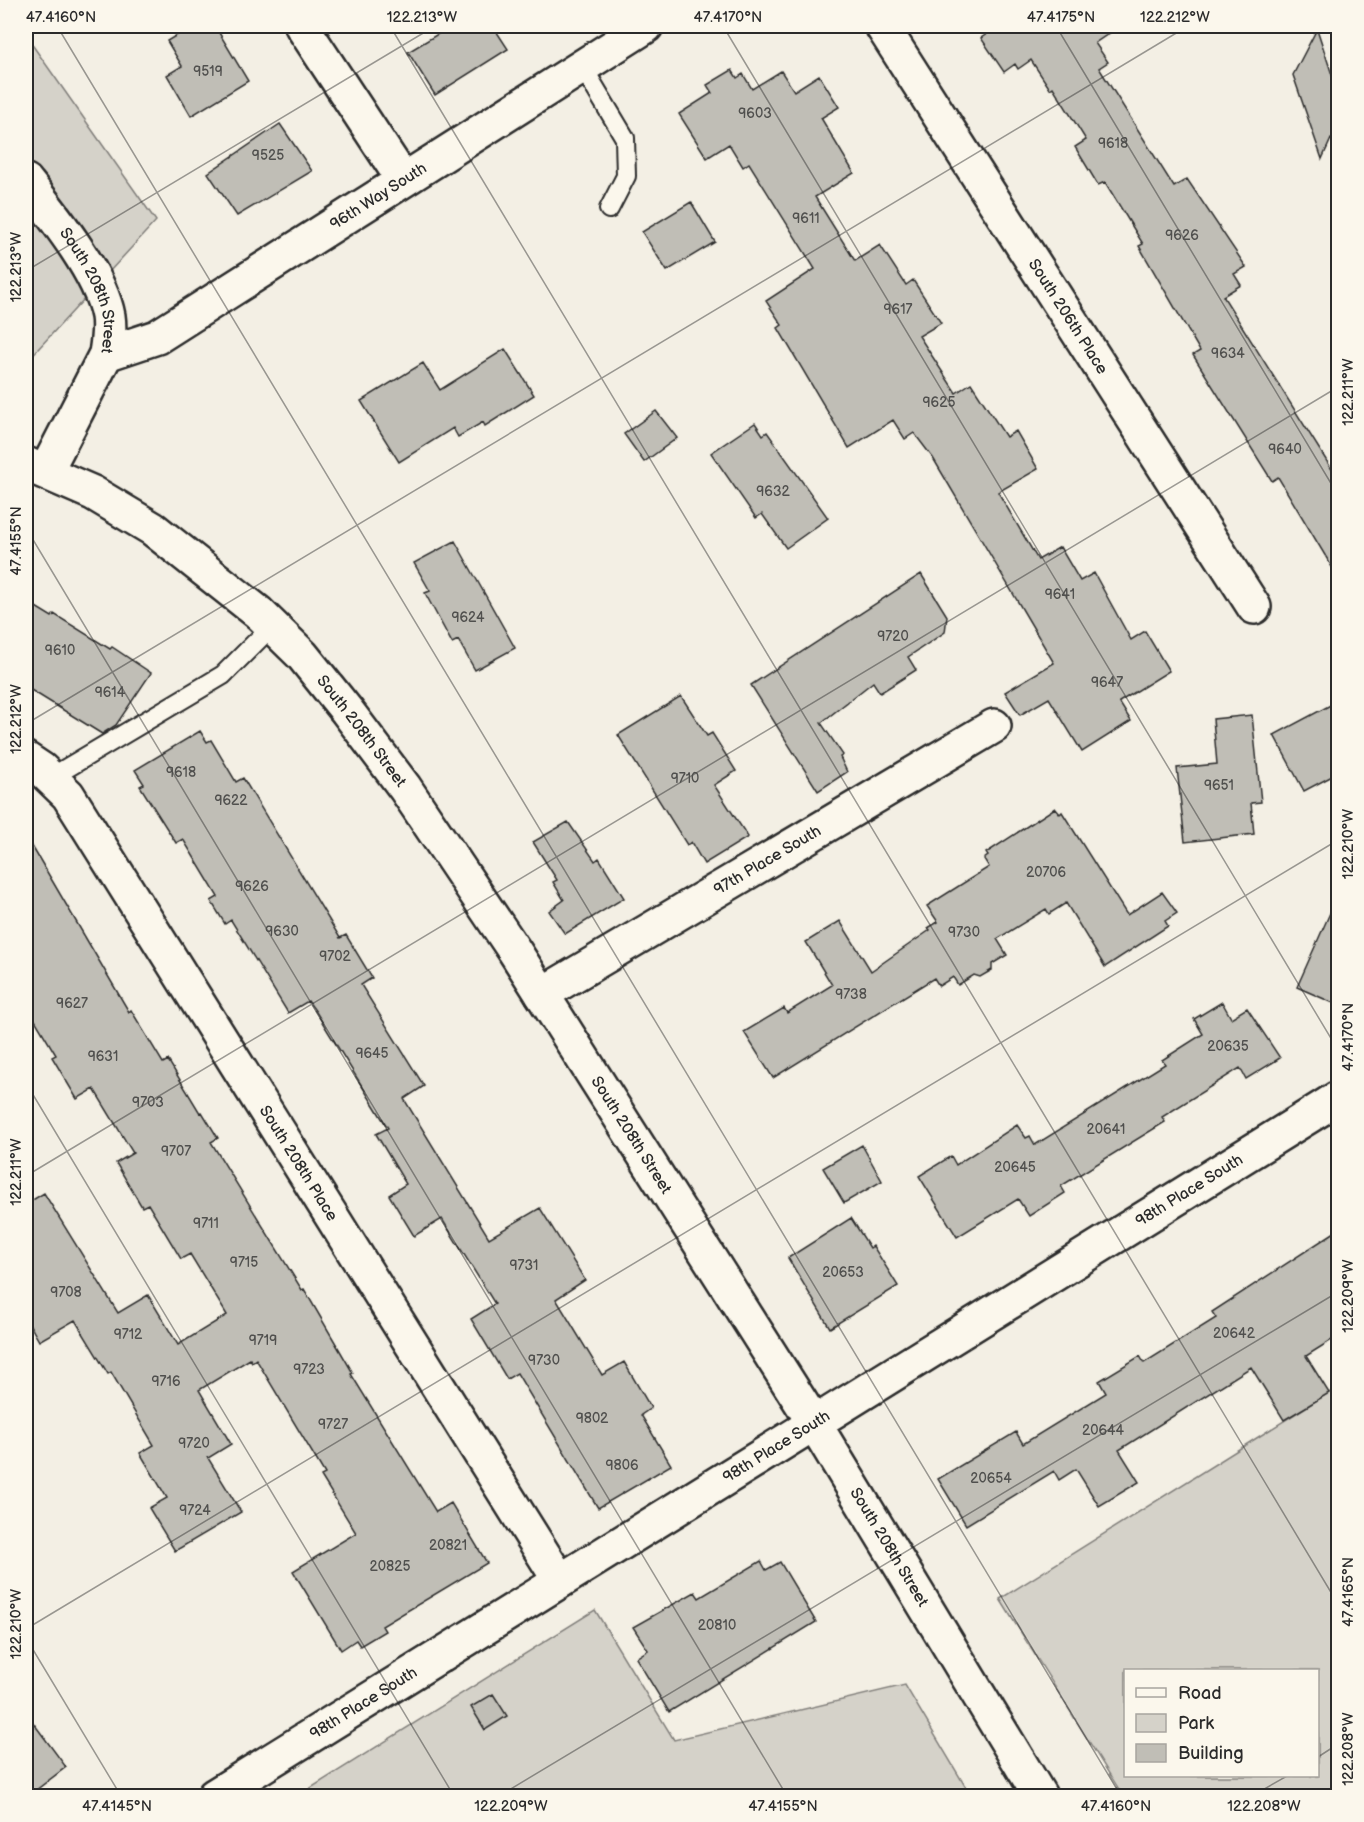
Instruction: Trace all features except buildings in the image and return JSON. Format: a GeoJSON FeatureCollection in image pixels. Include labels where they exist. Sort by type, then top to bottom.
{"type":"FeatureCollection","features":[{"type":"Feature","properties":{"kind":"street"},"geometry":{"type":"LineString","coordinates":[[302,26],[402,178]]}},
{"type":"Feature","properties":{"kind":"street","name":"96th Way South"},"geometry":{"type":"LineString","coordinates":[[106,354],[157,337],[402,178],[646,26]]}},
{"type":"Feature","properties":{"kind":"street","name":"South 206th Place"},"geometry":{"type":"LineString","coordinates":[[882,26],[1254,607]]}},
{"type":"Feature","properties":{"kind":"street","name":"South 208th Street"},"geometry":{"type":"LineString","coordinates":[[26,181],[79,254],[95,284],[107,314],[109,333],[106,354],[36,467],[93,493],[153,529],[272,626],[302,655],[405,788],[542,994],[814,1423],[1040,1797]]}},
{"type":"Feature","properties":{"kind":"street","name":"97th Place South"},"geometry":{"type":"LineString","coordinates":[[542,994],[994,726]]}},
{"type":"Feature","properties":{"kind":"street","name":"South 208th Place"},"geometry":{"type":"LineString","coordinates":[[38,769],[68,795],[560,1581]]}},
{"type":"Feature","properties":{"kind":"street","name":"98th Place South"},"geometry":{"type":"LineString","coordinates":[[214,1797],[1338,1098]]}},
{"type":"Feature","properties":{"kind":"lane"},"geometry":{"type":"LineString","coordinates":[[582,66],[625,138],[626,176],[609,209]]}},
{"type":"Feature","properties":{"kind":"lane"},"geometry":{"type":"LineString","coordinates":[[38,769],[223,675],[272,626]]}},
{"type":"Feature","properties":{"kind":"green space"},"geometry":{"type":"Polygon","coordinates":[[[26,36],[156,221],[26,362],[26,36]]]}},
{"type":"Feature","properties":{"kind":"green space"},"geometry":{"type":"Polygon","coordinates":[[[1338,1387],[1338,1796],[1123,1796],[1000,1599],[1338,1387]]]}},
{"type":"Feature","properties":{"kind":"green space"},"geometry":{"type":"Polygon","coordinates":[[[595,1610],[674,1740],[905,1685],[971,1796],[298,1796],[595,1610]]]}}]}
